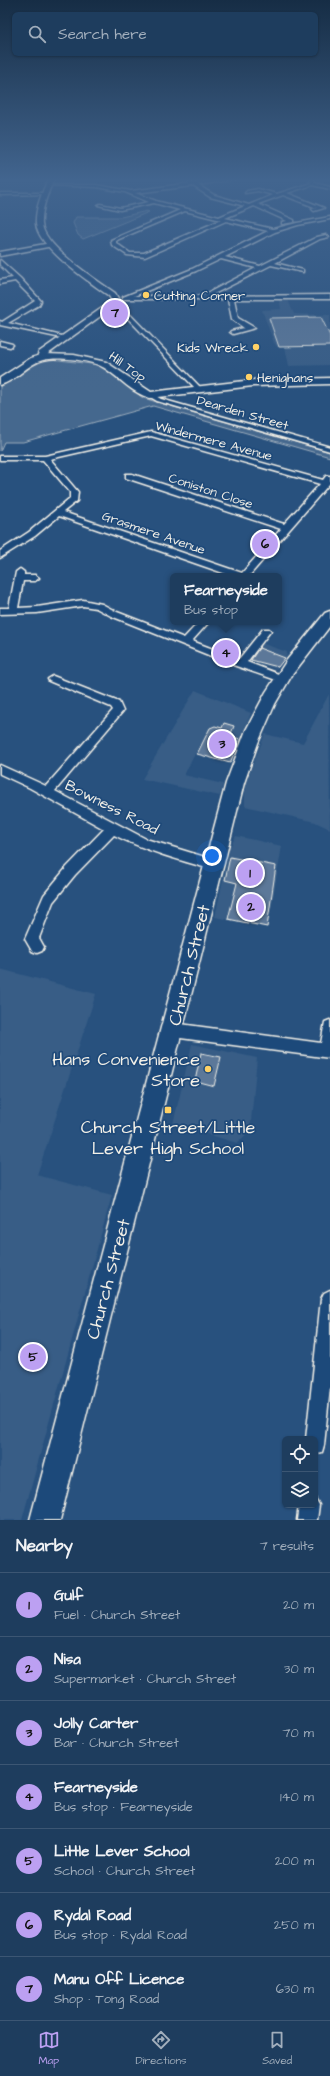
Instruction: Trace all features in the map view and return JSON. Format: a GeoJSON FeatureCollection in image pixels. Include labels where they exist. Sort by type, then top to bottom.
{"type":"FeatureCollection","features":[{"type":"Feature","properties":{"kind":"main road"},"geometry":{"type":"LineString","coordinates":[[0,382],[42,357]]}},
{"type":"Feature","properties":{"kind":"main road","name":"Hill Top"},"geometry":{"type":"LineString","coordinates":[[42,357],[103,363],[142,392],[150,395]]}},
{"type":"Feature","properties":{"kind":"main road"},"geometry":{"type":"LineString","coordinates":[[150,395],[198,388],[261,383],[330,381]]}},
{"type":"Feature","properties":{"kind":"main road","name":"Church Street"},"geometry":{"type":"LineString","coordinates":[[45,1520],[173,1030],[235,783],[247,747],[258,722],[282,679],[330,616]]}},
{"type":"Feature","properties":{"kind":"street"},"geometry":{"type":"LineString","coordinates":[[0,254],[23,250]]}},
{"type":"Feature","properties":{"kind":"street"},"geometry":{"type":"LineString","coordinates":[[57,250],[115,300],[198,388]]}},
{"type":"Feature","properties":{"kind":"street"},"geometry":{"type":"LineString","coordinates":[[123,250],[129,254],[145,255],[156,250]]}},
{"type":"Feature","properties":{"kind":"street"},"geometry":{"type":"LineString","coordinates":[[42,357],[42,354],[115,300],[125,298],[235,250]]}},
{"type":"Feature","properties":{"kind":"street"},"geometry":{"type":"LineString","coordinates":[[200,299],[297,250]]}},
{"type":"Feature","properties":{"kind":"street"},"geometry":{"type":"LineString","coordinates":[[221,257],[262,268]]}},
{"type":"Feature","properties":{"kind":"street"},"geometry":{"type":"LineString","coordinates":[[0,262],[38,301],[37,304],[5,324],[0,330]]}},
{"type":"Feature","properties":{"kind":"street"},"geometry":{"type":"LineString","coordinates":[[271,264],[301,271]]}},
{"type":"Feature","properties":{"kind":"street"},"geometry":{"type":"LineString","coordinates":[[0,282],[18,279]]}},
{"type":"Feature","properties":{"kind":"street"},"geometry":{"type":"LineString","coordinates":[[125,298],[231,299],[330,297]]}},
{"type":"Feature","properties":{"kind":"street"},"geometry":{"type":"LineString","coordinates":[[231,299],[235,319],[251,328],[233,332]]}},
{"type":"Feature","properties":{"kind":"street"},"geometry":{"type":"LineString","coordinates":[[5,324],[64,338]]}},
{"type":"Feature","properties":{"kind":"street"},"geometry":{"type":"LineString","coordinates":[[0,343],[10,345]]}},
{"type":"Feature","properties":{"kind":"street","name":"Dearden Street"},"geometry":{"type":"LineString","coordinates":[[150,395],[159,400],[330,449]]}},
{"type":"Feature","properties":{"kind":"street","name":"Windermere Avenue"},"geometry":{"type":"LineString","coordinates":[[0,458],[45,458],[151,434],[328,480]]}},
{"type":"Feature","properties":{"kind":"street"},"geometry":{"type":"LineString","coordinates":[[0,555],[14,547],[74,499],[75,495],[45,458]]}},
{"type":"Feature","properties":{"kind":"street","name":"Coniston Close"},"geometry":{"type":"LineString","coordinates":[[128,476],[287,528]]}},
{"type":"Feature","properties":{"kind":"street"},"geometry":{"type":"LineString","coordinates":[[247,573],[328,480]]}},
{"type":"Feature","properties":{"kind":"street","name":"Grasmere Avenue"},"geometry":{"type":"LineString","coordinates":[[58,513],[232,573]]}},
{"type":"Feature","properties":{"kind":"street"},"geometry":{"type":"LineString","coordinates":[[13,610],[20,575],[35,578]]}},
{"type":"Feature","properties":{"kind":"street"},"geometry":{"type":"LineString","coordinates":[[0,611],[37,610],[73,603],[92,604],[240,664],[282,679]]}},
{"type":"Feature","properties":{"kind":"street"},"geometry":{"type":"LineString","coordinates":[[186,642],[201,625]]}},
{"type":"Feature","properties":{"kind":"street"},"geometry":{"type":"LineString","coordinates":[[240,664],[266,631]]}},
{"type":"Feature","properties":{"kind":"street"},"geometry":{"type":"LineString","coordinates":[[48,792],[118,711],[115,705],[53,679]]}},
{"type":"Feature","properties":{"kind":"street","name":"Bowness Road"},"geometry":{"type":"LineString","coordinates":[[0,769],[48,792],[113,828],[153,847],[214,865]]}},
{"type":"Feature","properties":{"kind":"street"},"geometry":{"type":"LineString","coordinates":[[37,947],[32,939],[48,899],[70,871],[113,828]]}},
{"type":"Feature","properties":{"kind":"street"},"geometry":{"type":"LineString","coordinates":[[173,1030],[329,1051],[330,1027]]}},
{"type":"Feature","properties":{"kind":"street"},"geometry":{"type":"LineString","coordinates":[[316,1436],[330,1299]]}},
{"type":"Feature","properties":{"kind":"street"},"geometry":{"type":"LineString","coordinates":[[307,1520],[309,1508]]}},
{"type":"Feature","properties":{"kind":"shaded area"},"geometry":{"type":"Polygon","coordinates":[[[279,300],[288,300],[294,314],[330,315],[330,365],[289,366],[285,347],[277,347],[274,343],[262,310],[281,309],[279,300]]]}},
{"type":"Feature","properties":{"kind":"shaded area"},"geometry":{"type":"Polygon","coordinates":[[[51,359],[99,365],[143,398],[330,452],[330,457],[153,406],[23,442],[4,442],[0,451],[0,385],[37,362],[51,359]]]}},
{"type":"Feature","properties":{"kind":"shaded area"},"geometry":{"type":"Polygon","coordinates":[[[261,643],[287,652],[286,658],[278,668],[275,669],[248,659],[261,643]]]}},
{"type":"Feature","properties":{"kind":"shaded area"},"geometry":{"type":"Polygon","coordinates":[[[195,690],[251,713],[230,763],[195,754],[184,775],[223,784],[220,796],[142,779],[195,690]]]}},
{"type":"Feature","properties":{"kind":"shaded area"},"geometry":{"type":"Polygon","coordinates":[[[329,694],[330,829],[315,822],[245,806],[245,785],[265,734],[303,743],[329,694]]]}},
{"type":"Feature","properties":{"kind":"shaded area"},"geometry":{"type":"Polygon","coordinates":[[[236,836],[282,846],[268,928],[215,917],[230,847],[236,836]]]}},
{"type":"Feature","properties":{"kind":"shaded area"},"geometry":{"type":"Polygon","coordinates":[[[0,969],[96,994],[37,1175],[112,1195],[22,1520],[0,1520],[0,969]]]}},
{"type":"Feature","properties":{"kind":"shaded area"},"geometry":{"type":"Polygon","coordinates":[[[192,1044],[257,1058],[250,1132],[237,1143],[173,1124],[192,1044]]]}},
{"type":"Feature","properties":{"kind":"building"},"geometry":{"type":"Polygon","coordinates":[[[321,317],[330,336],[330,346],[279,347],[269,318],[321,317]]]}},
{"type":"Feature","properties":{"kind":"building"},"geometry":{"type":"Polygon","coordinates":[[[259,648],[285,658],[278,667],[251,660],[259,648]]]}},
{"type":"Feature","properties":{"kind":"building"},"geometry":{"type":"Polygon","coordinates":[[[224,723],[234,726],[230,736],[240,739],[230,763],[197,754],[210,728],[215,726],[222,728],[224,723]]]}},
{"type":"Feature","properties":{"kind":"building"},"geometry":{"type":"Polygon","coordinates":[[[230,857],[276,866],[267,927],[228,919],[237,883],[225,880],[230,857]]]}},
{"type":"Feature","properties":{"kind":"building","name":"Hans Convenience Store"},"geometry":{"type":"Polygon","coordinates":[[[201,1053],[221,1057],[214,1086],[195,1081],[201,1053]]]}},
{"type":"Feature","properties":{"kind":"place","name":"Cutting Corner"},"geometry":{"type":"Point","coordinates":[146,295]}},
{"type":"Feature","properties":{"kind":"place","name":"Manu Off Licence"},"geometry":{"type":"Point","coordinates":[115,313]}},
{"type":"Feature","properties":{"kind":"place","name":"Kids Wreck"},"geometry":{"type":"Point","coordinates":[256,347]}},
{"type":"Feature","properties":{"kind":"place","name":"Henighans"},"geometry":{"type":"Point","coordinates":[249,377]}},
{"type":"Feature","properties":{"kind":"place","name":"Rydal Road"},"geometry":{"type":"Point","coordinates":[265,544]}},
{"type":"Feature","properties":{"kind":"place","name":"Fearneyside"},"geometry":{"type":"Point","coordinates":[226,653]}},
{"type":"Feature","properties":{"kind":"place","name":"Jolly Carter"},"geometry":{"type":"Point","coordinates":[222,744]}},
{"type":"Feature","properties":{"kind":"place","name":"Gulf"},"geometry":{"type":"Point","coordinates":[250,873]}},
{"type":"Feature","properties":{"kind":"place","name":"Nisa"},"geometry":{"type":"Point","coordinates":[251,907]}},
{"type":"Feature","properties":{"kind":"place","name":"Hans Convenience Store"},"geometry":{"type":"Point","coordinates":[208,1069]}},
{"type":"Feature","properties":{"kind":"place","name":"Church Street/Little Lever High School"},"geometry":{"type":"Point","coordinates":[168,1110]}},
{"type":"Feature","properties":{"kind":"place","name":"Little Lever School"},"geometry":{"type":"Point","coordinates":[33,1357]}}]}
